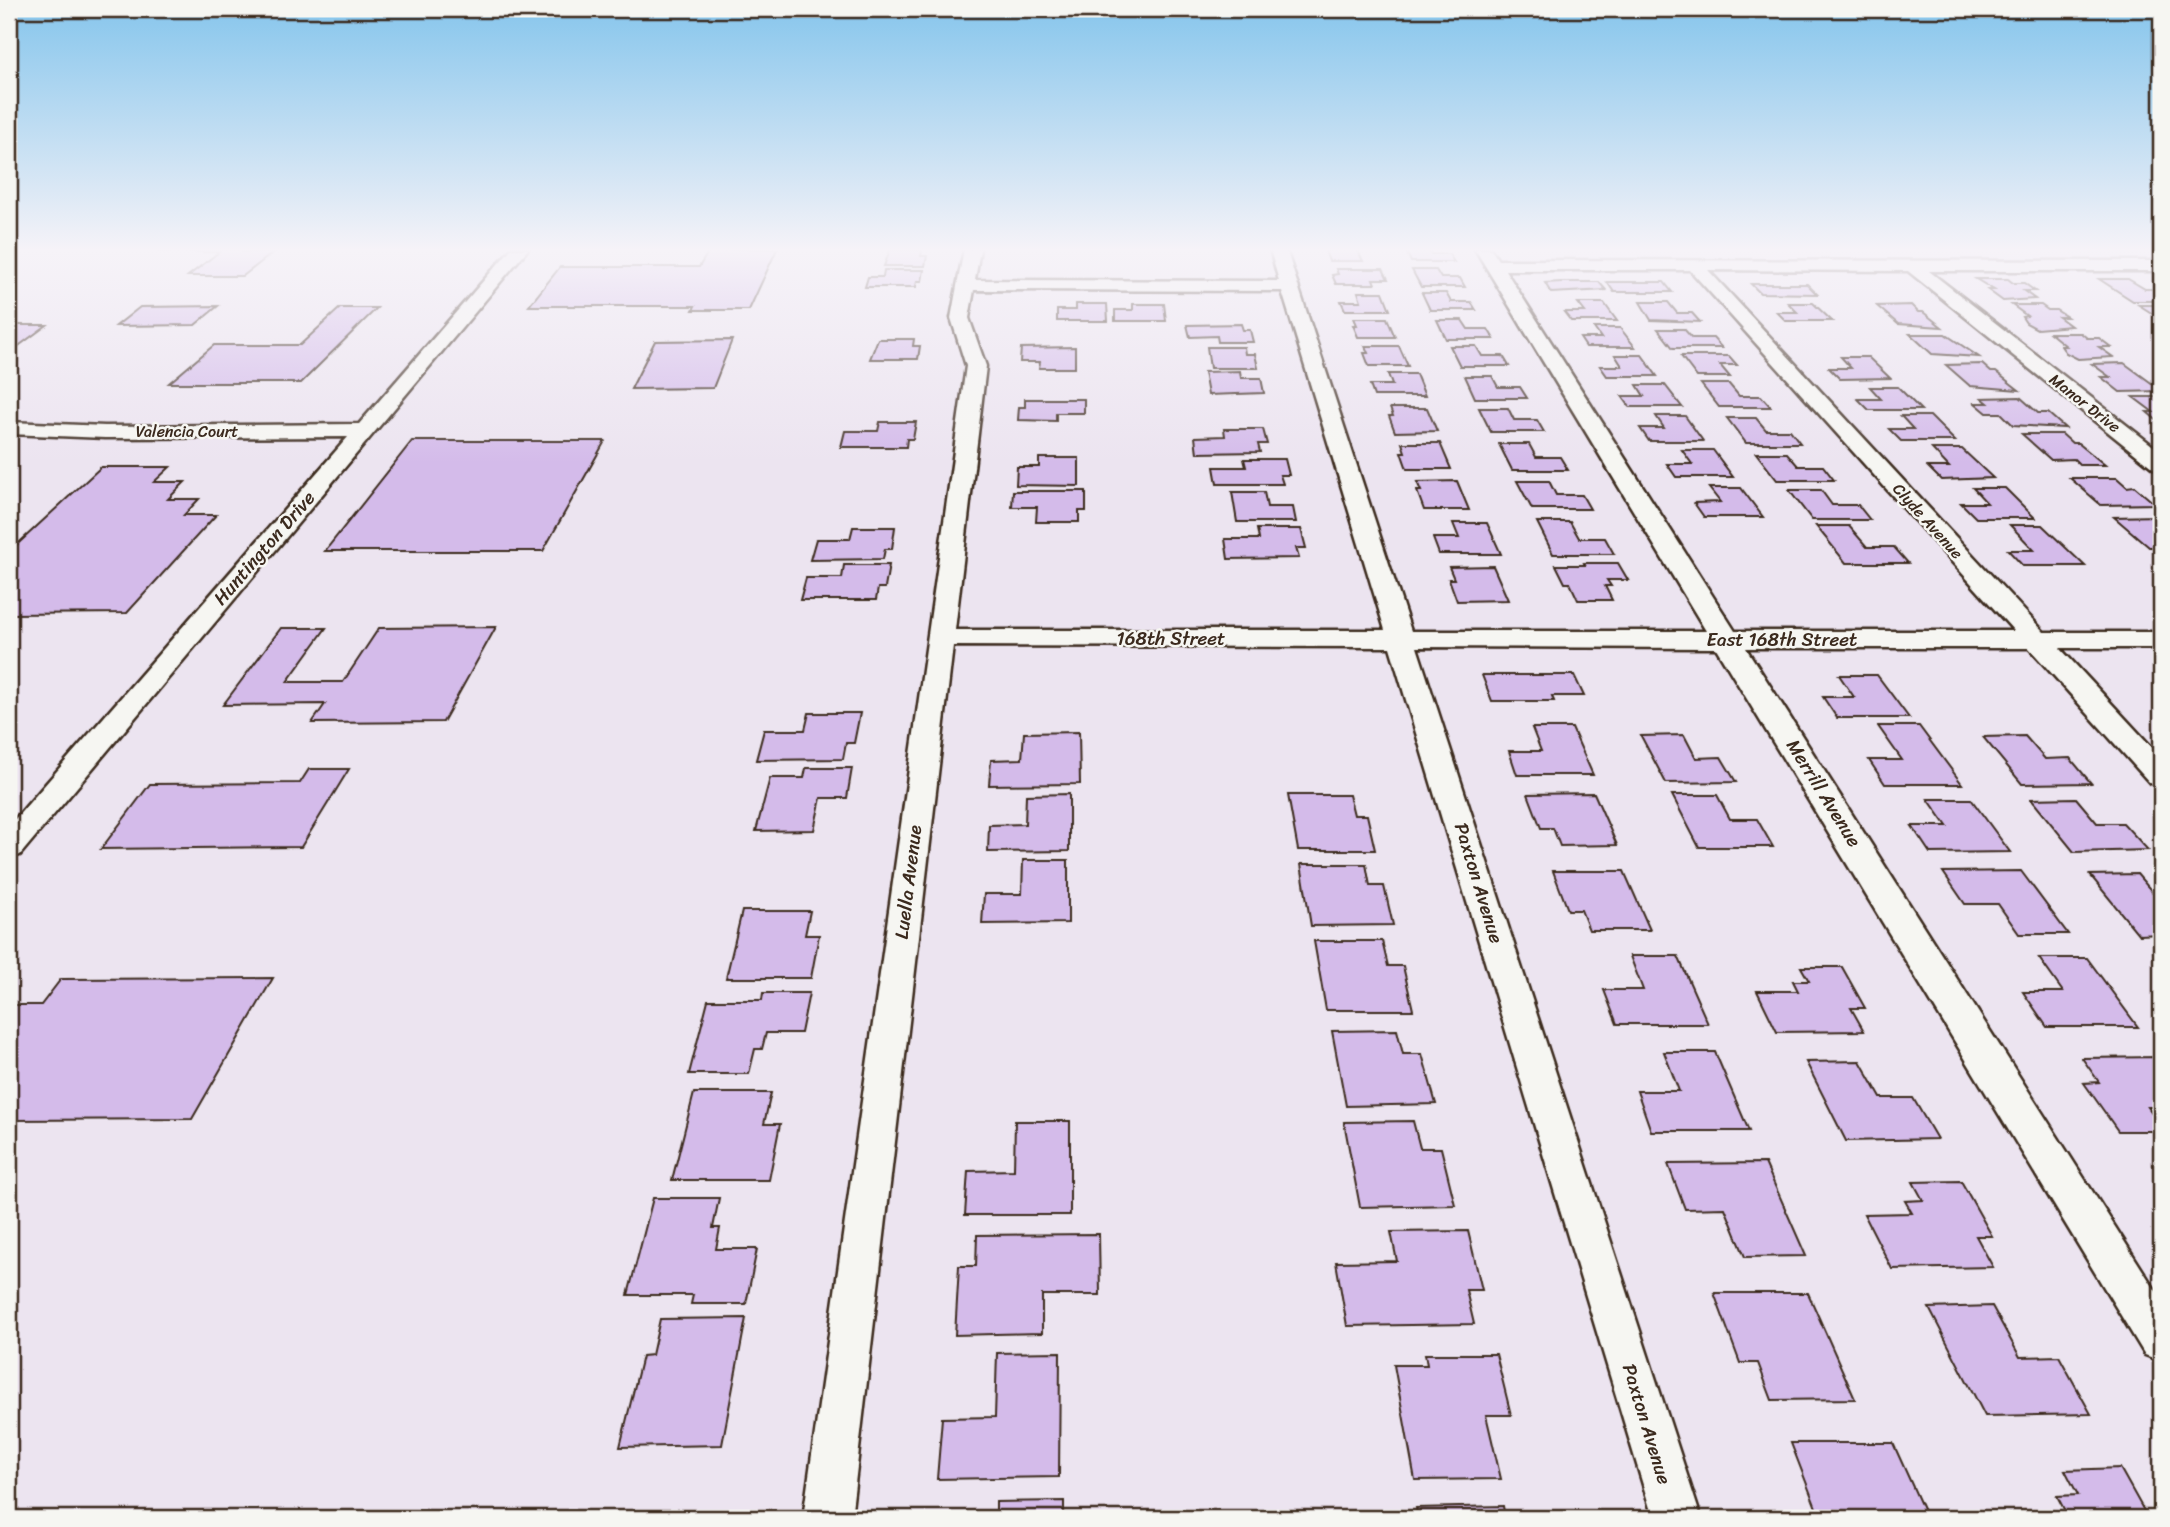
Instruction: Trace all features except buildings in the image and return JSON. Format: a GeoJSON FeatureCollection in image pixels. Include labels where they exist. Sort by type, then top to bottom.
{"type":"FeatureCollection","features":[{"type":"Feature","properties":{"kind":"street","name":"Huntington Drive"},"geometry":{"type":"LineString","coordinates":[[9,847],[459,320]]}},
{"type":"Feature","properties":{"kind":"street","name":"Luella Avenue"},"geometry":{"type":"LineString","coordinates":[[827,1518],[976,366],[961,320]]}},
{"type":"Feature","properties":{"kind":"street","name":"Paxton Avenue"},"geometry":{"type":"LineString","coordinates":[[1300,320],[1402,637],[1677,1518]]}},
{"type":"Feature","properties":{"kind":"street","name":"Merrill Avenue"},"geometry":{"type":"LineString","coordinates":[[1528,320],[2161,1339]]}},
{"type":"Feature","properties":{"kind":"street","name":"Clyde Avenue"},"geometry":{"type":"LineString","coordinates":[[1745,320],[2161,776]]}},
{"type":"Feature","properties":{"kind":"street","name":"Manor Drive"},"geometry":{"type":"LineString","coordinates":[[1981,320],[2161,463]]}},
{"type":"Feature","properties":{"kind":"street","name":"Valencia Court"},"geometry":{"type":"LineString","coordinates":[[9,428],[105,432],[365,430]]}},
{"type":"Feature","properties":{"kind":"street","name":"East 168th Street"},"geometry":{"type":"LineString","coordinates":[[1402,637],[2161,640]]}},
{"type":"Feature","properties":{"kind":"street","name":"168th Street"},"geometry":{"type":"LineString","coordinates":[[940,638],[1402,637]]}}]}
